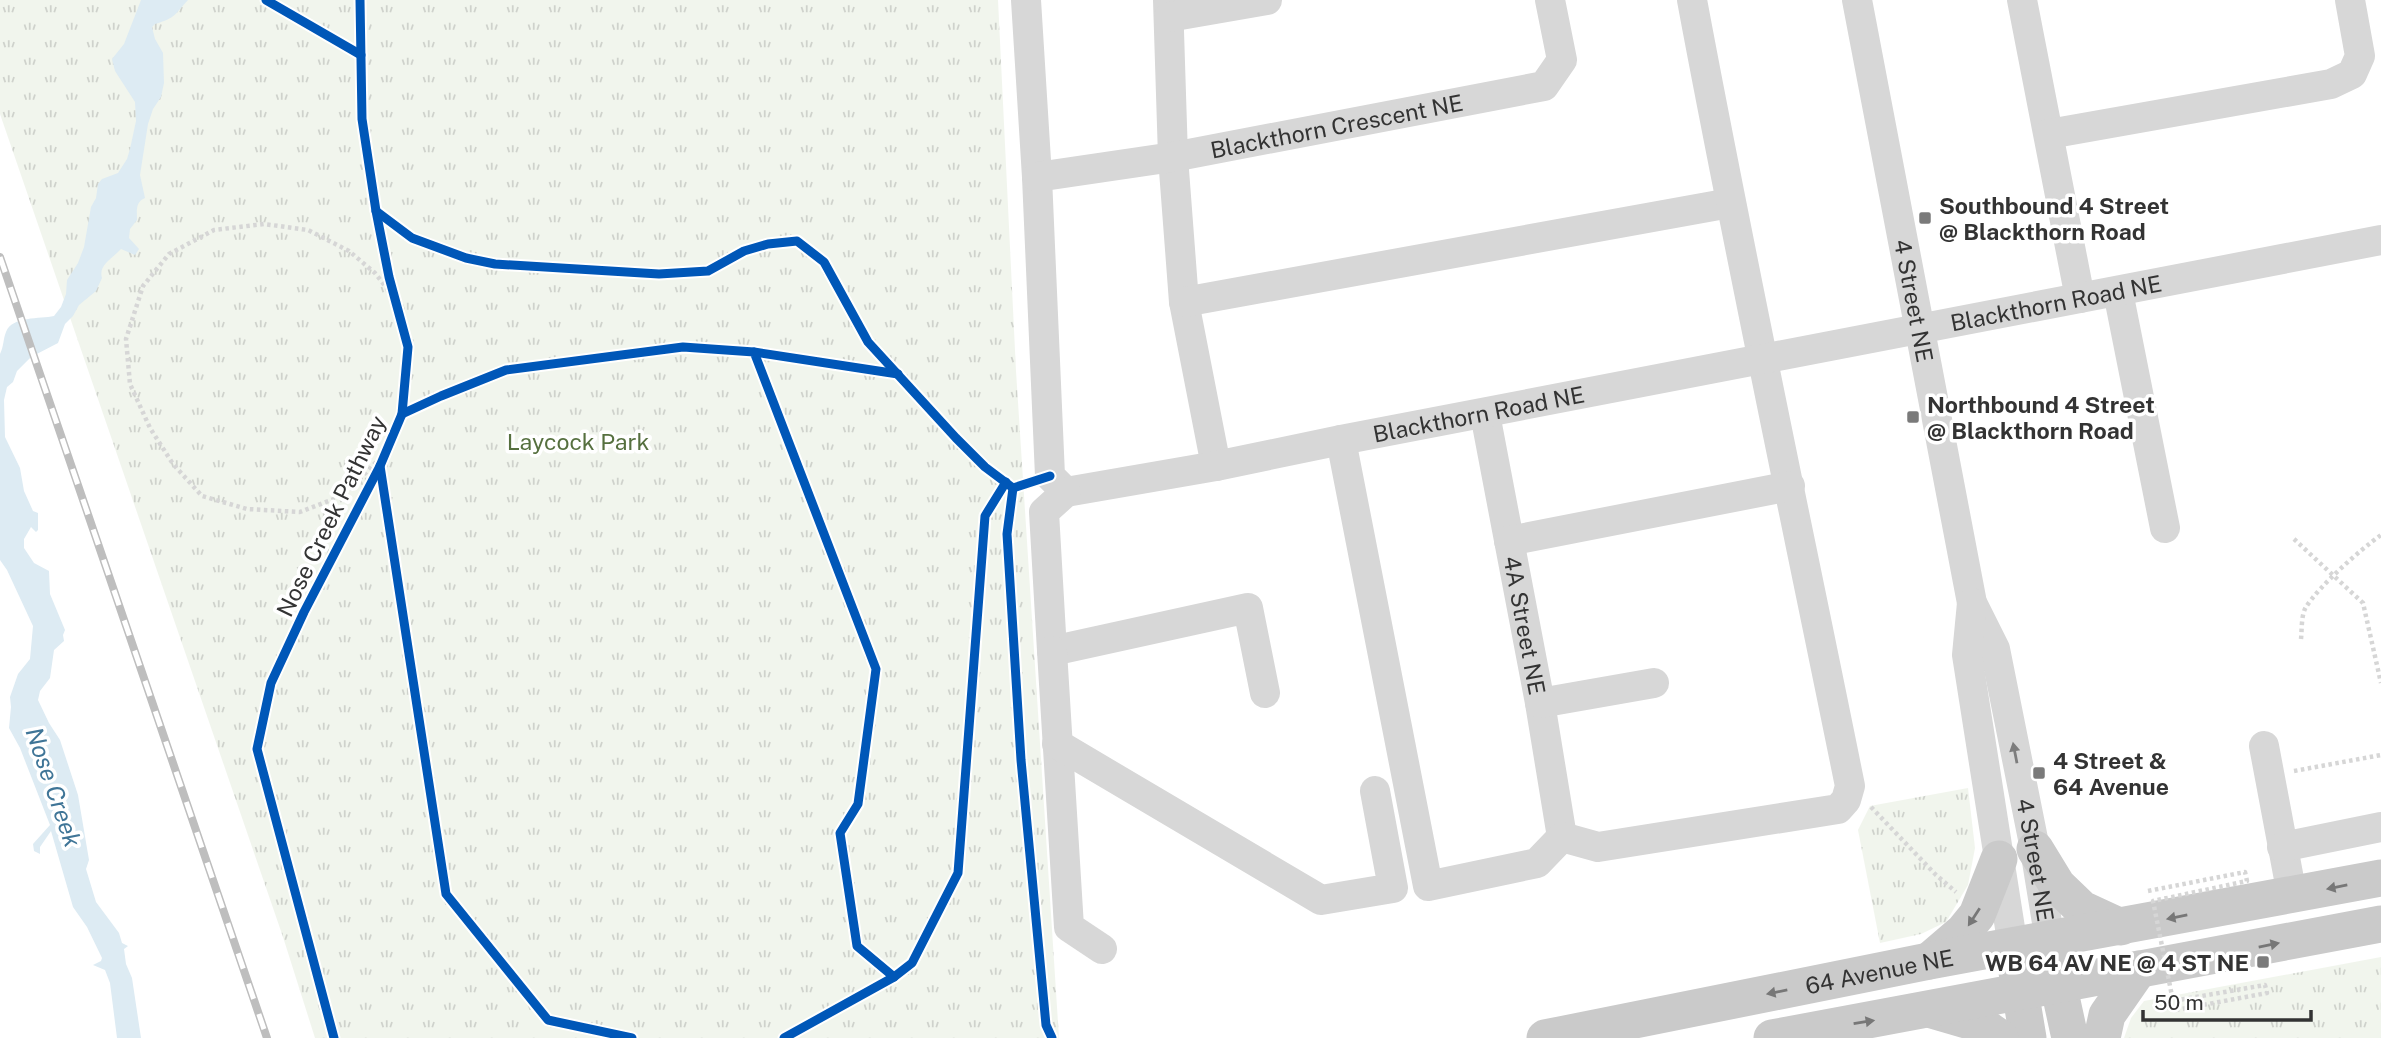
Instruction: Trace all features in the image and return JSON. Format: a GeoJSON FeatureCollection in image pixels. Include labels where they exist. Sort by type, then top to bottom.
{"type":"FeatureCollection","features":[{"type":"Feature","properties":{"kind":"main road"},"geometry":{"type":"LineString","coordinates":[[2035,849],[2057,885],[2082,909],[2120,927]]}},
{"type":"Feature","properties":{"kind":"main road"},"geometry":{"type":"LineString","coordinates":[[1929,961],[1978,915],[1999,859]]}},
{"type":"Feature","properties":{"kind":"main road","name":"64 Avenue NE"},"geometry":{"type":"LineString","coordinates":[[1545,1038],[1929,961],[2050,941],[2381,878]]}},
{"type":"Feature","properties":{"kind":"main road","name":"64 Avenue NE"},"geometry":{"type":"LineString","coordinates":[[1772,1038],[2381,924]]}},
{"type":"Feature","properties":{"kind":"main road","name":"4 Street NE"},"geometry":{"type":"LineString","coordinates":[[2050,941],[2070,1038]]}},
{"type":"Feature","properties":{"kind":"main road","name":"4 Street NE"},"geometry":{"type":"LineString","coordinates":[[2013,947],[2028,1038]]}},
{"type":"Feature","properties":{"kind":"main road"},"geometry":{"type":"LineString","coordinates":[[2102,1038],[2107,1015],[2138,969]]}},
{"type":"Feature","properties":{"kind":"main road"},"geometry":{"type":"LineString","coordinates":[[1927,1009],[1980,1024],[2000,1038]]}},
{"type":"Feature","properties":{"kind":"street"},"geometry":{"type":"LineString","coordinates":[[1026,0],[1050,476],[1066,492],[1044,512],[1069,928],[1102,949]]}},
{"type":"Feature","properties":{"kind":"street"},"geometry":{"type":"LineString","coordinates":[[1216,466],[1184,302],[1174,157],[1169,9],[1267,0]]}},
{"type":"Feature","properties":{"kind":"street","name":"Blackthorn Crescent NE"},"geometry":{"type":"LineString","coordinates":[[1037,177],[1174,157],[1544,86],[1562,60],[1549,0]]}},
{"type":"Feature","properties":{"kind":"street"},"geometry":{"type":"LineString","coordinates":[[1341,440],[1428,886],[1536,863],[1562,837],[1598,847],[1838,809],[1846,800],[1850,786],[1730,203],[1692,0]]}},
{"type":"Feature","properties":{"kind":"street","name":"4 Street NE"},"geometry":{"type":"LineString","coordinates":[[1857,0],[1972,603],[1995,649],[2035,849],[2050,941]]}},
{"type":"Feature","properties":{"kind":"street"},"geometry":{"type":"LineString","coordinates":[[2022,0],[2080,298]]}},
{"type":"Feature","properties":{"kind":"street"},"geometry":{"type":"LineString","coordinates":[[2049,134],[2331,84],[2352,74],[2360,56],[2350,0]]}},
{"type":"Feature","properties":{"kind":"street"},"geometry":{"type":"LineString","coordinates":[[1184,302],[1730,203]]}},
{"type":"Feature","properties":{"kind":"street","name":"Blackthorn Road NE"},"geometry":{"type":"LineString","coordinates":[[1066,492],[1216,466],[2381,240]]}},
{"type":"Feature","properties":{"kind":"street"},"geometry":{"type":"LineString","coordinates":[[2118,292],[2165,528]]}},
{"type":"Feature","properties":{"kind":"street","name":"4A Street NE"},"geometry":{"type":"LineString","coordinates":[[1485,414],[1540,703],[1562,837]]}},
{"type":"Feature","properties":{"kind":"street"},"geometry":{"type":"LineString","coordinates":[[1509,541],[1790,486]]}},
{"type":"Feature","properties":{"kind":"street","name":"4 Street NE"},"geometry":{"type":"LineString","coordinates":[[1972,603],[1967,655],[2013,947]]}},
{"type":"Feature","properties":{"kind":"street"},"geometry":{"type":"LineString","coordinates":[[1052,651],[1248,608],[1265,693]]}},
{"type":"Feature","properties":{"kind":"street"},"geometry":{"type":"LineString","coordinates":[[1540,703],[1654,683]]}},
{"type":"Feature","properties":{"kind":"street"},"geometry":{"type":"LineString","coordinates":[[1057,744],[1321,900],[1393,888],[1375,791]]}},
{"type":"Feature","properties":{"kind":"street"},"geometry":{"type":"LineString","coordinates":[[2264,746],[2292,895]]}},
{"type":"Feature","properties":{"kind":"street"},"geometry":{"type":"LineString","coordinates":[[2282,846],[2381,827]]}},
{"type":"Feature","properties":{"kind":"path"},"geometry":{"type":"LineString","coordinates":[[388,447],[344,495],[300,512],[247,509],[202,496],[173,464],[150,428],[130,384],[126,339],[143,286],[169,254],[214,230],[264,223],[308,230],[349,251],[375,273],[395,299]]}},
{"type":"Feature","properties":{"kind":"path"},"geometry":{"type":"LineString","coordinates":[[389,277],[398,311]]}},
{"type":"Feature","properties":{"kind":"path"},"geometry":{"type":"LineString","coordinates":[[2301,639],[2305,609],[2334,576],[2366,545],[2381,535]]}},
{"type":"Feature","properties":{"kind":"path"},"geometry":{"type":"LineString","coordinates":[[2294,539],[2362,603],[2381,683]]}},
{"type":"Feature","properties":{"kind":"path"},"geometry":{"type":"LineString","coordinates":[[2269,776],[2381,754]]}},
{"type":"Feature","properties":{"kind":"path"},"geometry":{"type":"LineString","coordinates":[[1846,800],[1870,806],[1936,875],[1956,892]]}},
{"type":"Feature","properties":{"kind":"path"},"geometry":{"type":"LineString","coordinates":[[2147,891],[2245,872],[2247,881],[2153,901],[2173,1001],[2265,985],[2267,993],[2176,1010]]}},
{"type":"Feature","properties":{"kind":"green space","name":"Laycock Park"},"geometry":{"type":"Polygon","coordinates":[[[0,0],[998,0],[1016,371],[1059,1038],[315,1038],[283,937],[0,114],[0,0]]]}},
{"type":"Feature","properties":{"kind":"green space"},"geometry":{"type":"Polygon","coordinates":[[[1968,788],[1975,848],[1968,885],[1946,922],[1921,934],[1880,943],[1858,830],[1870,806],[1968,788]]]}},
{"type":"Feature","properties":{"kind":"green space"},"geometry":{"type":"Polygon","coordinates":[[[2381,957],[2381,1038],[2124,1038],[2131,1018],[2144,1001],[2381,957]]]}},
{"type":"Feature","properties":{"kind":"water","name":"Nose Creek"},"geometry":{"type":"Polygon","coordinates":[[[141,0],[188,0],[171,17],[152,27],[163,53],[164,83],[161,97],[148,124],[140,175],[145,198],[138,204],[137,220],[130,229],[129,238],[139,249],[135,255],[121,249],[107,262],[102,269],[102,278],[96,291],[79,305],[65,324],[58,343],[31,357],[17,371],[13,382],[7,387],[4,400],[5,437],[20,468],[24,491],[33,511],[38,513],[38,530],[36,532],[31,527],[24,539],[24,548],[34,563],[49,571],[50,594],[65,630],[64,641],[54,650],[50,678],[40,691],[38,700],[60,740],[78,795],[89,860],[86,869],[96,902],[119,933],[122,943],[128,946],[124,949],[126,964],[132,978],[141,1038],[117,1038],[110,983],[105,970],[93,965],[102,958],[87,927],[73,907],[51,831],[40,847],[40,854],[34,851],[33,844],[50,825],[20,748],[9,728],[10,697],[18,674],[30,659],[33,626],[0,560],[0,354],[5,335],[14,323],[54,316],[61,307],[67,280],[84,247],[98,184],[102,179],[118,173],[127,159],[136,121],[135,102],[115,71],[112,59],[124,44],[141,0]]]}},
{"type":"Feature","properties":{"kind":"railway"},"geometry":{"type":"LineString","coordinates":[[0,257],[267,1038]]}},
{"type":"Feature","properties":{"kind":"cycle path"},"geometry":{"type":"LineString","coordinates":[[266,0],[361,55]]}},
{"type":"Feature","properties":{"kind":"cycle path","name":"Nose Creek Pathway"},"geometry":{"type":"LineString","coordinates":[[334,1038],[257,749],[271,683],[304,612],[380,466],[402,414],[408,347],[389,277],[362,119],[360,0]]}},
{"type":"Feature","properties":{"kind":"cycle path"},"geometry":{"type":"LineString","coordinates":[[376,211],[412,238],[466,258],[495,264],[659,274],[708,271],[744,251],[768,244],[797,241],[824,262],[868,342],[956,438],[985,467],[1013,488]]}},
{"type":"Feature","properties":{"kind":"cycle path","name":"Nose Creek Pathway"},"geometry":{"type":"LineString","coordinates":[[402,414],[506,370],[683,347],[754,352],[876,669],[858,804],[840,833],[857,946],[894,977]]}},
{"type":"Feature","properties":{"kind":"cycle path"},"geometry":{"type":"LineString","coordinates":[[754,352],[898,374]]}},
{"type":"Feature","properties":{"kind":"cycle path","name":"Nose Creek Pathway"},"geometry":{"type":"LineString","coordinates":[[380,466],[446,894],[548,1020],[632,1038]]}},
{"type":"Feature","properties":{"kind":"cycle path"},"geometry":{"type":"LineString","coordinates":[[1050,476],[1013,488],[1007,534],[1021,760],[1046,1025],[1052,1038]]}},
{"type":"Feature","properties":{"kind":"cycle path"},"geometry":{"type":"LineString","coordinates":[[784,1038],[894,977],[912,963],[958,873],[985,516],[1006,482]]}},
{"type":"Feature","properties":{"kind":"place","name":"Southbound 4 Street @ Blackthorn Road"},"geometry":{"type":"Point","coordinates":[1925,218]}},
{"type":"Feature","properties":{"kind":"place","name":"Northbound 4 Street @ Blackthorn Road"},"geometry":{"type":"Point","coordinates":[1913,417]}},
{"type":"Feature","properties":{"kind":"place","name":"4 Street & 64 Avenue"},"geometry":{"type":"Point","coordinates":[2039,773]}},
{"type":"Feature","properties":{"kind":"place","name":"WB 64 AV NE @ 4 ST NE"},"geometry":{"type":"Point","coordinates":[2263,962]}}]}
